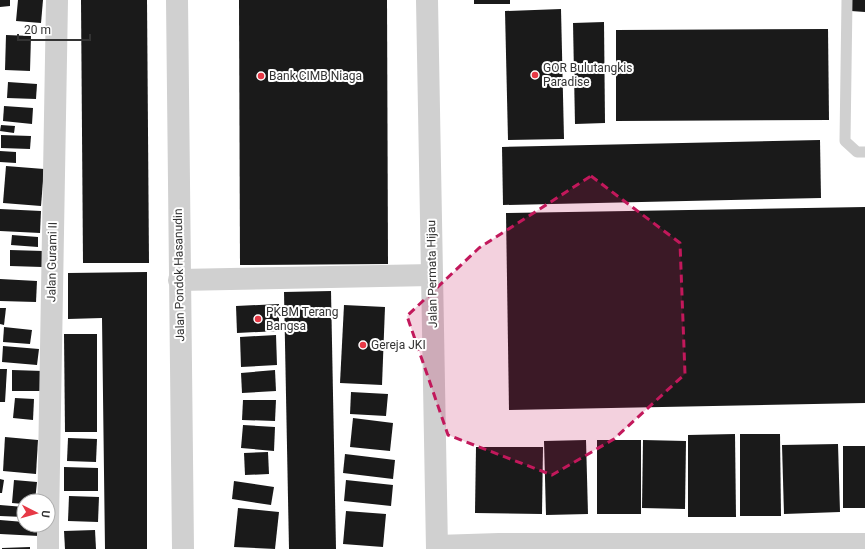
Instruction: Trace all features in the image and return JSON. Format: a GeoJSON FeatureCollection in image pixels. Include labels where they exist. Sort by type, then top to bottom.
{"type":"FeatureCollection","features":[{"type":"Feature","properties":{"kind":"street","name":"Jalan Gurami II"},"geometry":{"type":"LineString","coordinates":[[49,493],[57,0]]}},
{"type":"Feature","properties":{"kind":"street","name":"Jalan Pondok Hasanudin"},"geometry":{"type":"LineString","coordinates":[[177,0],[183,549]]}},
{"type":"Feature","properties":{"kind":"street","name":"Jalan Permata Hijau"},"geometry":{"type":"LineString","coordinates":[[427,0],[437,547]]}},
{"type":"Feature","properties":{"kind":"street"},"geometry":{"type":"LineString","coordinates":[[179,280],[432,275]]}},
{"type":"Feature","properties":{"kind":"street","name":"Jalan Gurami II"},"geometry":{"type":"LineString","coordinates":[[48,533],[48,549]]}},
{"type":"Feature","properties":{"kind":"street"},"geometry":{"type":"LineString","coordinates":[[437,547],[500,544],[865,544]]}},
{"type":"Feature","properties":{"kind":"lane"},"geometry":{"type":"LineString","coordinates":[[847,0],[845,141],[857,152],[865,152]]}},
{"type":"Feature","properties":{"kind":"highlighted area"},"geometry":{"type":"Polygon","coordinates":[[[591,176],[680,243],[685,374],[614,439],[552,475],[448,435],[407,316],[479,248],[591,176]]]}},
{"type":"Feature","properties":{"kind":"building"},"geometry":{"type":"Polygon","coordinates":[[[0,0],[10,0],[10,6],[0,7],[0,0]]]}},
{"type":"Feature","properties":{"kind":"building"},"geometry":{"type":"Polygon","coordinates":[[[18,0],[43,0],[41,23],[16,21],[18,0]]]}},
{"type":"Feature","properties":{"kind":"building"},"geometry":{"type":"Polygon","coordinates":[[[81,0],[147,0],[149,263],[83,263],[81,0]]]}},
{"type":"Feature","properties":{"kind":"building"},"geometry":{"type":"Polygon","coordinates":[[[239,0],[387,0],[388,264],[240,265],[239,0]]]}},
{"type":"Feature","properties":{"kind":"building"},"geometry":{"type":"Polygon","coordinates":[[[474,0],[510,0],[510,4],[474,4],[474,0]]]}},
{"type":"Feature","properties":{"kind":"building"},"geometry":{"type":"Polygon","coordinates":[[[852,0],[865,0],[865,12],[851,11],[852,0]]]}},
{"type":"Feature","properties":{"kind":"building","name":"GOR Bulutangkis Paradise"},"geometry":{"type":"Polygon","coordinates":[[[561,9],[564,139],[508,140],[505,11],[561,9]]]}},
{"type":"Feature","properties":{"kind":"building"},"geometry":{"type":"Polygon","coordinates":[[[604,22],[605,123],[575,124],[573,23],[604,22]]]}},
{"type":"Feature","properties":{"kind":"building"},"geometry":{"type":"Polygon","coordinates":[[[828,29],[829,120],[616,121],[616,30],[828,29]]]}},
{"type":"Feature","properties":{"kind":"building"},"geometry":{"type":"Polygon","coordinates":[[[6,35],[31,36],[30,71],[5,70],[6,35]]]}},
{"type":"Feature","properties":{"kind":"building"},"geometry":{"type":"Polygon","coordinates":[[[8,82],[37,84],[36,99],[7,98],[8,82]]]}},
{"type":"Feature","properties":{"kind":"building"},"geometry":{"type":"Polygon","coordinates":[[[4,106],[33,108],[32,124],[3,121],[4,106]]]}},
{"type":"Feature","properties":{"kind":"building"},"geometry":{"type":"Polygon","coordinates":[[[1,125],[15,126],[14,133],[0,131],[1,125]]]}},
{"type":"Feature","properties":{"kind":"building"},"geometry":{"type":"Polygon","coordinates":[[[1,135],[31,136],[30,149],[1,148],[1,135]]]}},
{"type":"Feature","properties":{"kind":"building"},"geometry":{"type":"Polygon","coordinates":[[[820,140],[821,198],[503,205],[502,147],[820,140]]]}},
{"type":"Feature","properties":{"kind":"building"},"geometry":{"type":"Polygon","coordinates":[[[0,151],[16,152],[16,163],[0,162],[0,151]]]}},
{"type":"Feature","properties":{"kind":"building"},"geometry":{"type":"Polygon","coordinates":[[[6,166],[44,169],[41,206],[3,203],[6,166]]]}},
{"type":"Feature","properties":{"kind":"building"},"geometry":{"type":"Polygon","coordinates":[[[865,207],[865,403],[509,410],[506,213],[865,207]]]}},
{"type":"Feature","properties":{"kind":"building"},"geometry":{"type":"Polygon","coordinates":[[[0,209],[41,211],[40,233],[0,231],[0,209]]]}},
{"type":"Feature","properties":{"kind":"building"},"geometry":{"type":"Polygon","coordinates":[[[12,235],[38,237],[38,247],[11,245],[12,235]]]}},
{"type":"Feature","properties":{"kind":"building"},"geometry":{"type":"Polygon","coordinates":[[[10,250],[43,251],[42,267],[10,266],[10,250]]]}},
{"type":"Feature","properties":{"kind":"building"},"geometry":{"type":"Polygon","coordinates":[[[147,272],[147,549],[105,549],[102,318],[68,319],[68,273],[147,272]]]}},
{"type":"Feature","properties":{"kind":"building"},"geometry":{"type":"Polygon","coordinates":[[[0,279],[37,281],[36,302],[0,301],[0,279]]]}},
{"type":"Feature","properties":{"kind":"building"},"geometry":{"type":"Polygon","coordinates":[[[331,291],[336,549],[289,549],[284,292],[331,291]]]}},
{"type":"Feature","properties":{"kind":"building","name":"PKBM Terang Bangsa"},"geometry":{"type":"Polygon","coordinates":[[[279,304],[279,331],[237,333],[236,306],[279,304]]]}},
{"type":"Feature","properties":{"kind":"building","name":"Gereja JKI"},"geometry":{"type":"Polygon","coordinates":[[[344,305],[385,307],[382,385],[340,383],[344,305]]]}},
{"type":"Feature","properties":{"kind":"building"},"geometry":{"type":"Polygon","coordinates":[[[0,308],[6,308],[4,325],[0,324],[0,308]]]}},
{"type":"Feature","properties":{"kind":"building"},"geometry":{"type":"Polygon","coordinates":[[[4,327],[32,330],[30,344],[3,342],[4,327]]]}},
{"type":"Feature","properties":{"kind":"building"},"geometry":{"type":"Polygon","coordinates":[[[64,334],[97,334],[97,432],[65,432],[64,334]]]}},
{"type":"Feature","properties":{"kind":"building"},"geometry":{"type":"Polygon","coordinates":[[[276,335],[277,365],[241,367],[240,337],[276,335]]]}},
{"type":"Feature","properties":{"kind":"building"},"geometry":{"type":"Polygon","coordinates":[[[3,346],[39,349],[37,365],[2,362],[3,346]]]}},
{"type":"Feature","properties":{"kind":"building"},"geometry":{"type":"Polygon","coordinates":[[[0,369],[7,369],[5,402],[0,402],[0,369]]]}},
{"type":"Feature","properties":{"kind":"building"},"geometry":{"type":"Polygon","coordinates":[[[12,370],[43,371],[43,391],[12,391],[12,370]]]}},
{"type":"Feature","properties":{"kind":"building"},"geometry":{"type":"Polygon","coordinates":[[[275,370],[276,391],[242,393],[241,373],[275,370]]]}},
{"type":"Feature","properties":{"kind":"building"},"geometry":{"type":"Polygon","coordinates":[[[351,392],[388,394],[386,416],[350,414],[351,392]]]}},
{"type":"Feature","properties":{"kind":"building"},"geometry":{"type":"Polygon","coordinates":[[[15,398],[34,399],[33,420],[13,418],[15,398]]]}},
{"type":"Feature","properties":{"kind":"building"},"geometry":{"type":"Polygon","coordinates":[[[243,400],[276,400],[275,421],[242,420],[243,400]]]}},
{"type":"Feature","properties":{"kind":"building"},"geometry":{"type":"Polygon","coordinates":[[[353,418],[393,423],[390,451],[350,447],[353,418]]]}},
{"type":"Feature","properties":{"kind":"building"},"geometry":{"type":"Polygon","coordinates":[[[243,425],[275,427],[274,451],[241,448],[243,425]]]}},
{"type":"Feature","properties":{"kind":"building"},"geometry":{"type":"Polygon","coordinates":[[[735,434],[736,517],[688,517],[688,435],[735,434]]]}},
{"type":"Feature","properties":{"kind":"building"},"geometry":{"type":"Polygon","coordinates":[[[740,434],[780,434],[781,516],[740,516],[740,434]]]}},
{"type":"Feature","properties":{"kind":"building"},"geometry":{"type":"Polygon","coordinates":[[[5,437],[38,440],[36,474],[3,471],[5,437]]]}},
{"type":"Feature","properties":{"kind":"building"},"geometry":{"type":"Polygon","coordinates":[[[68,438],[97,439],[96,462],[67,461],[68,438]]]}},
{"type":"Feature","properties":{"kind":"building"},"geometry":{"type":"Polygon","coordinates":[[[586,440],[588,514],[546,515],[544,441],[586,440]]]}},
{"type":"Feature","properties":{"kind":"building"},"geometry":{"type":"Polygon","coordinates":[[[597,440],[641,440],[641,514],[597,514],[597,440]]]}},
{"type":"Feature","properties":{"kind":"building"},"geometry":{"type":"Polygon","coordinates":[[[643,440],[686,441],[685,509],[642,508],[643,440]]]}},
{"type":"Feature","properties":{"kind":"building"},"geometry":{"type":"Polygon","coordinates":[[[838,444],[840,512],[784,514],[782,445],[838,444]]]}},
{"type":"Feature","properties":{"kind":"building"},"geometry":{"type":"Polygon","coordinates":[[[843,446],[865,446],[865,508],[843,508],[843,446]]]}},
{"type":"Feature","properties":{"kind":"building"},"geometry":{"type":"Polygon","coordinates":[[[476,447],[543,447],[542,514],[475,513],[476,447]]]}},
{"type":"Feature","properties":{"kind":"building"},"geometry":{"type":"Polygon","coordinates":[[[268,452],[269,474],[245,475],[244,453],[268,452]]]}},
{"type":"Feature","properties":{"kind":"building"},"geometry":{"type":"Polygon","coordinates":[[[345,454],[395,460],[393,479],[343,473],[345,454]]]}},
{"type":"Feature","properties":{"kind":"building"},"geometry":{"type":"Polygon","coordinates":[[[64,467],[98,468],[98,491],[64,491],[64,467]]]}},
{"type":"Feature","properties":{"kind":"building"},"geometry":{"type":"Polygon","coordinates":[[[0,479],[4,480],[2,493],[0,493],[0,479]]]}},
{"type":"Feature","properties":{"kind":"building"},"geometry":{"type":"Polygon","coordinates":[[[14,480],[37,482],[36,493],[16,493],[16,503],[12,503],[14,480]]]}},
{"type":"Feature","properties":{"kind":"building"},"geometry":{"type":"Polygon","coordinates":[[[346,480],[393,485],[391,506],[344,501],[346,480]]]}},
{"type":"Feature","properties":{"kind":"building"},"geometry":{"type":"Polygon","coordinates":[[[234,481],[274,487],[271,505],[232,499],[234,481]]]}},
{"type":"Feature","properties":{"kind":"building"},"geometry":{"type":"Polygon","coordinates":[[[69,496],[99,497],[98,522],[68,521],[69,496]]]}},
{"type":"Feature","properties":{"kind":"building"},"geometry":{"type":"Polygon","coordinates":[[[0,505],[16,506],[16,517],[0,516],[0,505]]]}},
{"type":"Feature","properties":{"kind":"building"},"geometry":{"type":"Polygon","coordinates":[[[238,508],[279,512],[275,549],[234,547],[238,508]]]}},
{"type":"Feature","properties":{"kind":"building"},"geometry":{"type":"Polygon","coordinates":[[[346,511],[386,514],[383,547],[343,544],[346,511]]]}},
{"type":"Feature","properties":{"kind":"building"},"geometry":{"type":"Polygon","coordinates":[[[0,520],[16,521],[16,533],[39,533],[39,536],[0,534],[0,520]]]}},
{"type":"Feature","properties":{"kind":"building"},"geometry":{"type":"Polygon","coordinates":[[[95,530],[96,549],[65,549],[64,531],[95,530]]]}},
{"type":"Feature","properties":{"kind":"building"},"geometry":{"type":"Polygon","coordinates":[[[30,547],[30,549],[2,549],[2,548],[30,547]]]}},
{"type":"Feature","properties":{"kind":"place","name":"GOR Bulutangkis Paradise"},"geometry":{"type":"Point","coordinates":[535,75]}},
{"type":"Feature","properties":{"kind":"place","name":"Bank CIMB Niaga"},"geometry":{"type":"Point","coordinates":[261,76]}},
{"type":"Feature","properties":{"kind":"place","name":"PKBM Terang Bangsa"},"geometry":{"type":"Point","coordinates":[258,319]}},
{"type":"Feature","properties":{"kind":"place","name":"Gereja JKI"},"geometry":{"type":"Point","coordinates":[363,345]}}]}
